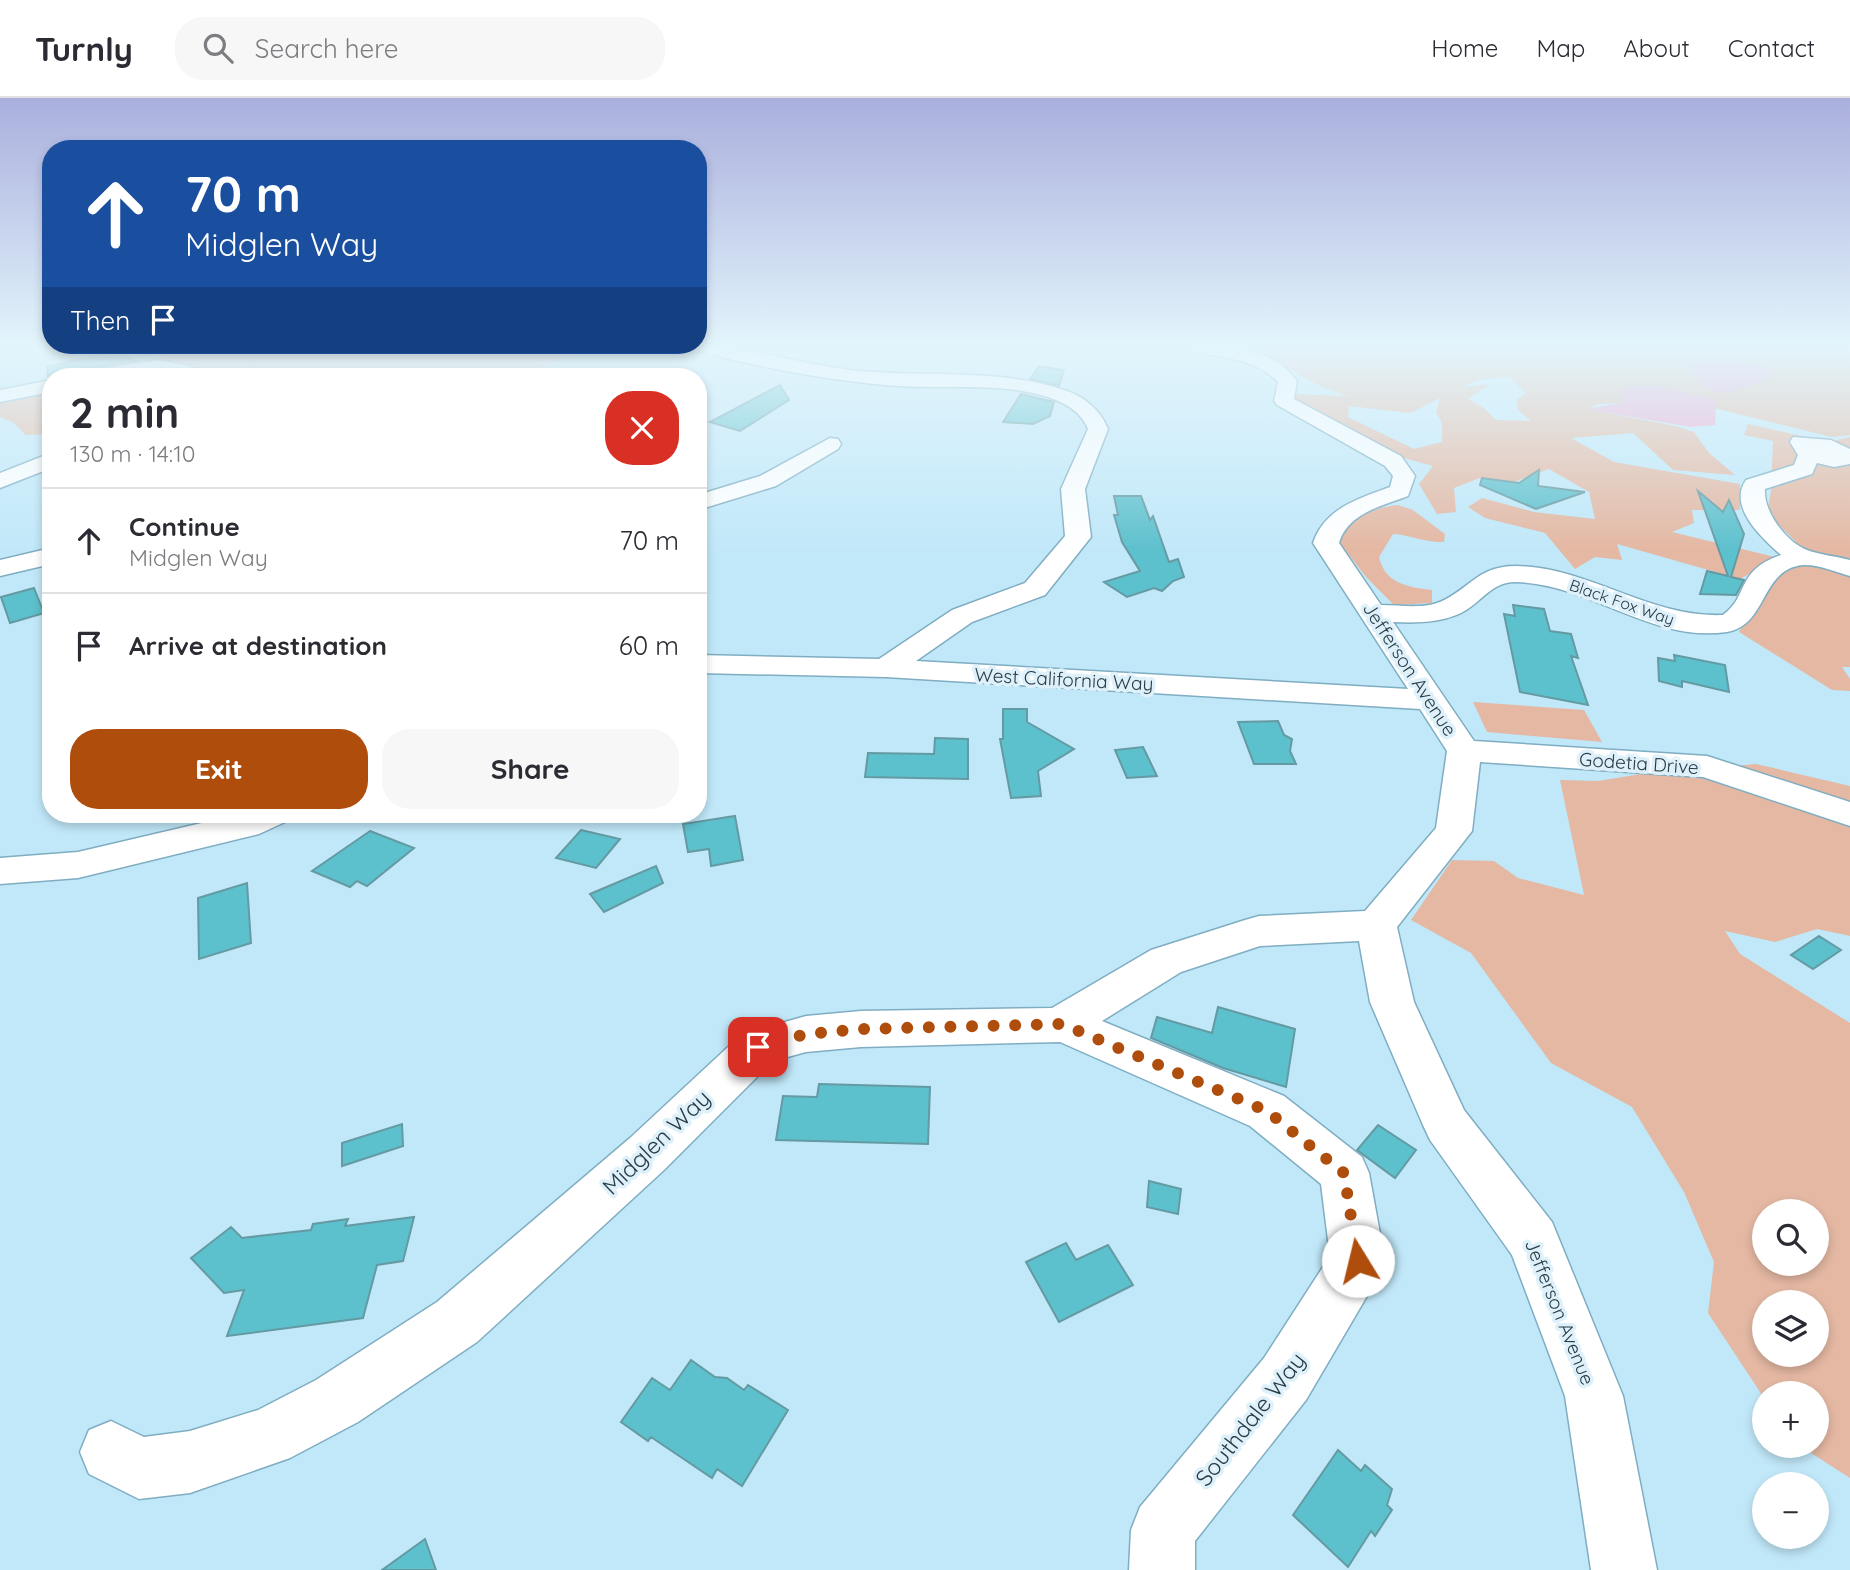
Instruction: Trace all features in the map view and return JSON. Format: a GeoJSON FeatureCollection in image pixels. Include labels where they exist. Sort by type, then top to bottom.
{"type":"FeatureCollection","features":[{"type":"Feature","properties":{"kind":"street"},"geometry":{"type":"LineString","coordinates":[[886,668],[962,616],[1035,589],[1078,537],[1073,489],[1098,429],[1096,422],[1088,414]]}},
{"type":"Feature","properties":{"kind":"street","name":"Jefferson Avenue"},"geometry":{"type":"LineString","coordinates":[[1307,414],[1393,461],[1404,476],[1400,491],[1352,510],[1328,530],[1326,543],[1464,751],[1454,831],[1376,925],[1392,1002],[1447,1125],[1533,1240],[1594,1396],[1624,1570]]}},
{"type":"Feature","properties":{"kind":"street"},"geometry":{"type":"LineString","coordinates":[[707,500],[768,481],[830,444]]}},
{"type":"Feature","properties":{"kind":"street"},"geometry":{"type":"LineString","coordinates":[[1809,455],[1804,469],[1754,485],[1754,510],[1773,534],[1800,558],[1850,568]]}},
{"type":"Feature","properties":{"kind":"street"},"geometry":{"type":"LineString","coordinates":[[0,481],[42,464]]}},
{"type":"Feature","properties":{"kind":"street"},"geometry":{"type":"LineString","coordinates":[[0,568],[42,558]]}},
{"type":"Feature","properties":{"kind":"street","name":"Black Fox Way"},"geometry":{"type":"LineString","coordinates":[[1375,614],[1449,608],[1486,578],[1515,574],[1562,581],[1676,621],[1712,625],[1732,622],[1741,616],[1761,577],[1772,569],[1800,558]]}},
{"type":"Feature","properties":{"kind":"street","name":"West California Way"},"geometry":{"type":"LineString","coordinates":[[707,664],[886,668],[1429,700]]}},
{"type":"Feature","properties":{"kind":"street","name":"Godetia Drive"},"geometry":{"type":"LineString","coordinates":[[1464,751],[1707,767],[1850,814]]}},
{"type":"Feature","properties":{"kind":"street"},"geometry":{"type":"LineString","coordinates":[[0,871],[78,865],[251,823]]}},
{"type":"Feature","properties":{"kind":"street","name":"Midglen Way"},"geometry":{"type":"LineString","coordinates":[[111,1452],[139,1468],[190,1462],[269,1437],[337,1401],[457,1322],[647,1154],[758,1047],[806,1034],[862,1029],[1062,1024],[1166,961],[1259,931],[1376,925]]}},
{"type":"Feature","properties":{"kind":"street","name":"Southdale Way"},"geometry":{"type":"LineString","coordinates":[[1062,1024],[1267,1111],[1344,1173],[1358,1261],[1286,1379],[1163,1530],[1162,1570]]}},
{"type":"Feature","properties":{"kind":"shaded area"},"geometry":{"type":"Polygon","coordinates":[[[0,414],[42,414],[42,434],[26,435],[14,423],[0,417],[0,414]]]}},
{"type":"Feature","properties":{"kind":"shaded area"},"geometry":{"type":"Polygon","coordinates":[[[1313,414],[1348,414],[1348,417],[1414,449],[1442,442],[1442,423],[1437,414],[1490,414],[1496,420],[1531,421],[1522,414],[1612,414],[1675,426],[1694,432],[1709,453],[1735,475],[1673,470],[1633,433],[1571,438],[1614,462],[1740,484],[1740,510],[1692,510],[1694,523],[1672,532],[1779,558],[1740,579],[1617,544],[1622,560],[1595,557],[1575,569],[1545,533],[1485,518],[1468,507],[1482,498],[1534,512],[1595,519],[1589,492],[1549,469],[1511,483],[1480,478],[1454,488],[1456,512],[1437,514],[1419,484],[1433,466],[1404,458],[1313,414]]]}},
{"type":"Feature","properties":{"kind":"shaded area"},"geometry":{"type":"Polygon","coordinates":[[[1614,414],[1715,414],[1715,425],[1690,427],[1614,414]]]}},
{"type":"Feature","properties":{"kind":"shaded area"},"geometry":{"type":"Polygon","coordinates":[[[1737,414],[1850,414],[1850,435],[1832,437],[1737,414]]]}},
{"type":"Feature","properties":{"kind":"shaded area"},"geometry":{"type":"Polygon","coordinates":[[[1748,424],[1828,442],[1850,437],[1850,564],[1811,557],[1767,513],[1773,441],[1744,435],[1748,424]]]}},
{"type":"Feature","properties":{"kind":"shaded area"},"geometry":{"type":"Polygon","coordinates":[[[1398,505],[1413,510],[1445,534],[1444,542],[1393,534],[1379,557],[1382,566],[1392,579],[1399,583],[1432,590],[1432,603],[1394,605],[1366,577],[1336,538],[1364,515],[1398,505]]]}},
{"type":"Feature","properties":{"kind":"shaded area"},"geometry":{"type":"Polygon","coordinates":[[[1805,563],[1850,573],[1850,667],[1842,667],[1850,679],[1850,691],[1832,690],[1739,632],[1771,579],[1805,563]]]}},
{"type":"Feature","properties":{"kind":"shaded area"},"geometry":{"type":"Polygon","coordinates":[[[1473,702],[1584,710],[1602,742],[1487,732],[1473,702]]]}},
{"type":"Feature","properties":{"kind":"shaded area"},"geometry":{"type":"Polygon","coordinates":[[[1756,764],[1850,786],[1850,936],[1817,929],[1775,942],[1725,931],[1740,954],[1850,1023],[1850,1478],[1819,1458],[1829,1458],[1829,1381],[1753,1381],[1708,1313],[1714,1262],[1684,1192],[1632,1107],[1551,1063],[1471,953],[1411,920],[1452,860],[1494,861],[1518,878],[1584,895],[1560,780],[1598,781],[1641,774],[1756,764]]]}},
{"type":"Feature","properties":{"kind":"building"},"geometry":{"type":"Polygon","coordinates":[[[726,414],[767,414],[740,431],[710,422],[726,414]]]}},
{"type":"Feature","properties":{"kind":"building"},"geometry":{"type":"Polygon","coordinates":[[[1008,414],[1051,414],[1033,424],[1003,422],[1008,414]]]}},
{"type":"Feature","properties":{"kind":"building"},"geometry":{"type":"Polygon","coordinates":[[[1539,470],[1538,486],[1585,492],[1536,509],[1480,485],[1482,478],[1519,483],[1539,470]]]}},
{"type":"Feature","properties":{"kind":"building"},"geometry":{"type":"Polygon","coordinates":[[[1698,491],[1723,512],[1729,500],[1744,534],[1731,577],[1744,580],[1736,595],[1700,594],[1707,571],[1728,576],[1698,491]]]}},
{"type":"Feature","properties":{"kind":"building"},"geometry":{"type":"Polygon","coordinates":[[[1114,496],[1141,496],[1150,520],[1153,516],[1169,562],[1178,559],[1184,577],[1173,581],[1162,591],[1154,588],[1127,597],[1104,582],[1140,571],[1122,542],[1114,515],[1118,515],[1114,496]]]}},
{"type":"Feature","properties":{"kind":"building"},"geometry":{"type":"Polygon","coordinates":[[[34,588],[42,614],[10,623],[1,597],[34,588]]]}},
{"type":"Feature","properties":{"kind":"building"},"geometry":{"type":"Polygon","coordinates":[[[1513,605],[1544,609],[1550,631],[1571,634],[1578,658],[1571,656],[1588,705],[1520,692],[1504,614],[1515,616],[1513,605]]]}},
{"type":"Feature","properties":{"kind":"building"},"geometry":{"type":"Polygon","coordinates":[[[1674,655],[1725,665],[1729,692],[1682,681],[1682,687],[1659,681],[1658,658],[1675,661],[1674,655]]]}},
{"type":"Feature","properties":{"kind":"building"},"geometry":{"type":"Polygon","coordinates":[[[1003,709],[1027,709],[1027,722],[1074,749],[1038,771],[1041,796],[1011,798],[1000,739],[1003,739],[1003,709]]]}},
{"type":"Feature","properties":{"kind":"building"},"geometry":{"type":"Polygon","coordinates":[[[1278,721],[1284,735],[1292,739],[1290,751],[1296,764],[1254,764],[1238,722],[1278,721]]]}},
{"type":"Feature","properties":{"kind":"building"},"geometry":{"type":"Polygon","coordinates":[[[935,738],[968,739],[968,779],[865,777],[868,753],[934,754],[935,738]]]}},
{"type":"Feature","properties":{"kind":"building"},"geometry":{"type":"Polygon","coordinates":[[[1143,747],[1157,776],[1127,778],[1115,750],[1143,747]]]}},
{"type":"Feature","properties":{"kind":"building"},"geometry":{"type":"Polygon","coordinates":[[[735,816],[743,860],[711,866],[709,849],[688,852],[683,824],[707,823],[707,820],[735,816]]]}},
{"type":"Feature","properties":{"kind":"building"},"geometry":{"type":"Polygon","coordinates":[[[581,830],[620,839],[596,868],[556,858],[581,830]]]}},
{"type":"Feature","properties":{"kind":"building"},"geometry":{"type":"Polygon","coordinates":[[[370,831],[414,848],[367,886],[357,881],[350,887],[312,871],[370,831]]]}},
{"type":"Feature","properties":{"kind":"building"},"geometry":{"type":"Polygon","coordinates":[[[656,866],[663,883],[604,912],[590,894],[656,866]]]}},
{"type":"Feature","properties":{"kind":"building"},"geometry":{"type":"Polygon","coordinates":[[[247,883],[251,943],[199,959],[198,898],[247,883]]]}},
{"type":"Feature","properties":{"kind":"building"},"geometry":{"type":"Polygon","coordinates":[[[1819,936],[1841,950],[1813,969],[1791,955],[1819,936]]]}},
{"type":"Feature","properties":{"kind":"building"},"geometry":{"type":"Polygon","coordinates":[[[1218,1007],[1295,1029],[1286,1087],[1223,1068],[1151,1038],[1157,1017],[1212,1033],[1218,1007]]]}},
{"type":"Feature","properties":{"kind":"building"},"geometry":{"type":"Polygon","coordinates":[[[819,1084],[930,1087],[928,1144],[776,1140],[783,1096],[817,1097],[819,1084]]]}},
{"type":"Feature","properties":{"kind":"building"},"geometry":{"type":"Polygon","coordinates":[[[402,1124],[403,1146],[342,1166],[342,1143],[402,1124]]]}},
{"type":"Feature","properties":{"kind":"building"},"geometry":{"type":"Polygon","coordinates":[[[1378,1125],[1416,1150],[1395,1178],[1357,1150],[1378,1125]]]}},
{"type":"Feature","properties":{"kind":"building"},"geometry":{"type":"Polygon","coordinates":[[[1149,1181],[1181,1189],[1178,1214],[1147,1207],[1149,1181]]]}},
{"type":"Feature","properties":{"kind":"building"},"geometry":{"type":"Polygon","coordinates":[[[414,1217],[403,1261],[377,1265],[363,1318],[227,1336],[244,1290],[224,1293],[191,1258],[231,1227],[242,1238],[311,1230],[313,1224],[348,1219],[345,1226],[414,1217]]]}},
{"type":"Feature","properties":{"kind":"building"},"geometry":{"type":"Polygon","coordinates":[[[1066,1243],[1076,1260],[1108,1245],[1133,1285],[1059,1322],[1026,1262],[1066,1243]]]}},
{"type":"Feature","properties":{"kind":"building"},"geometry":{"type":"Polygon","coordinates":[[[691,1360],[715,1377],[727,1378],[744,1390],[748,1385],[788,1410],[742,1486],[717,1469],[712,1478],[651,1437],[648,1441],[621,1422],[652,1378],[670,1390],[691,1360]]]}},
{"type":"Feature","properties":{"kind":"building"},"geometry":{"type":"Polygon","coordinates":[[[1338,1450],[1361,1471],[1365,1465],[1392,1489],[1387,1505],[1392,1510],[1375,1536],[1371,1531],[1348,1567],[1293,1515],[1338,1450]]]}},
{"type":"Feature","properties":{"kind":"building"},"geometry":{"type":"Polygon","coordinates":[[[425,1539],[436,1570],[382,1570],[425,1539]]]}},
{"type":"Feature","properties":{"kind":"route"},"geometry":{"type":"LineString","coordinates":[[758,1047],[806,1034],[862,1029],[1062,1024],[1267,1111],[1344,1173],[1358,1261]]}}]}
